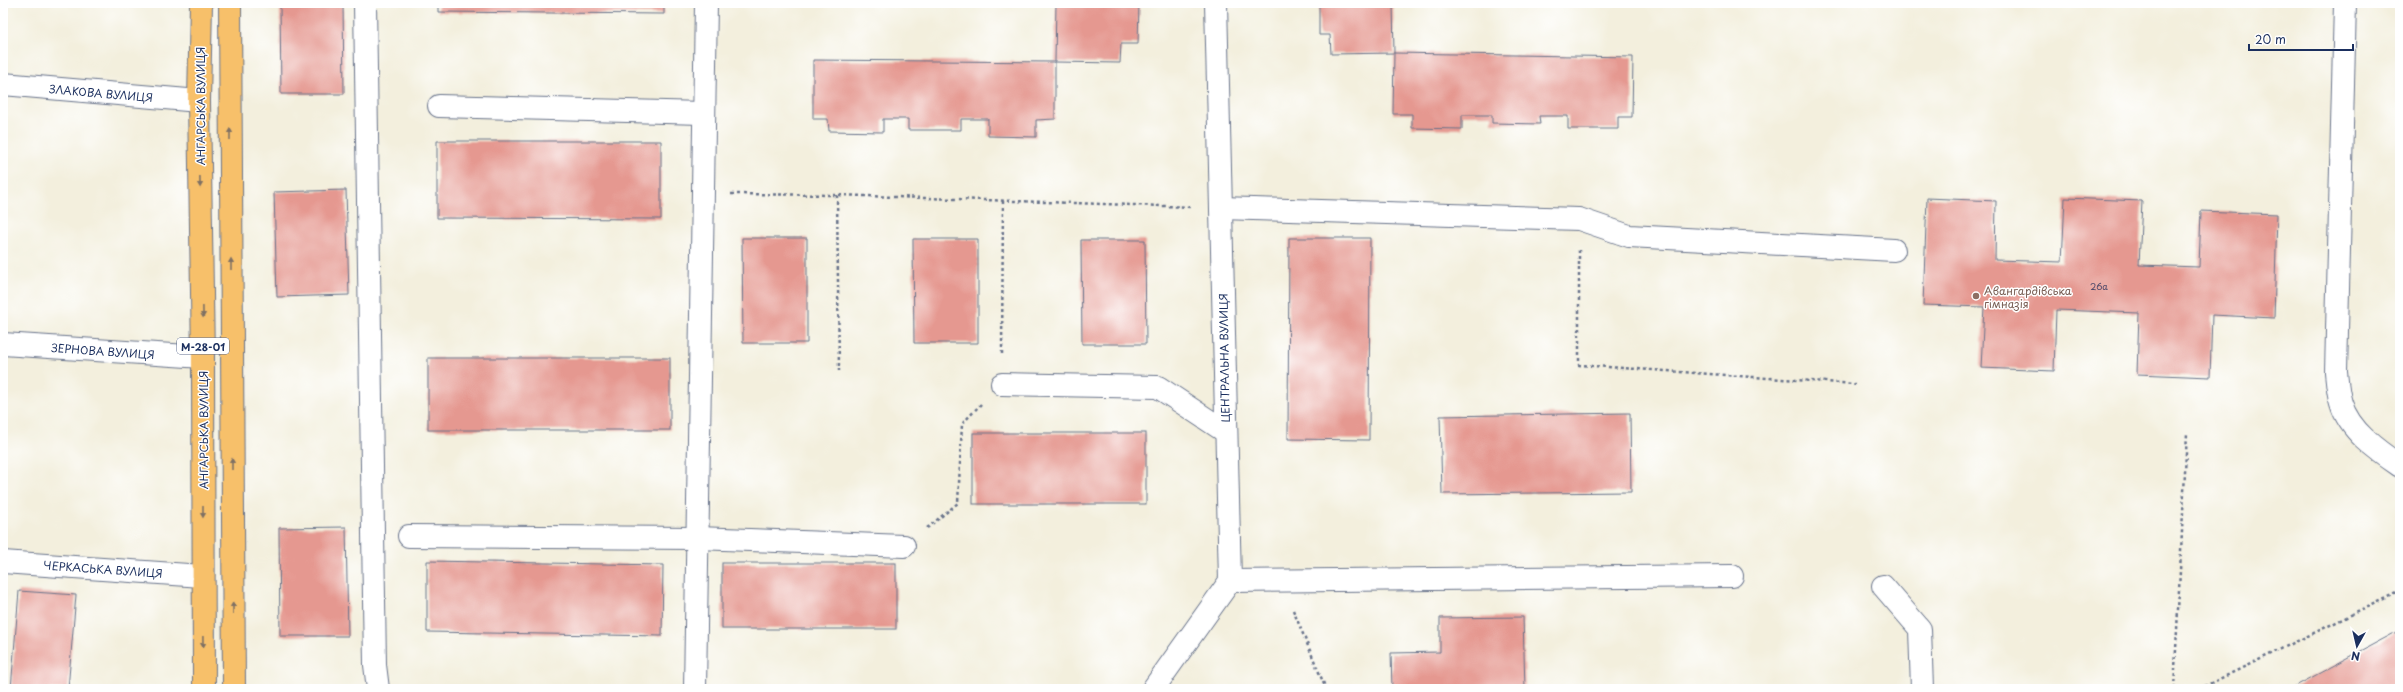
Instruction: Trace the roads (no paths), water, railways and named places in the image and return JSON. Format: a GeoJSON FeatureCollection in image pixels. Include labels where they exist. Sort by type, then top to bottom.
{"type":"FeatureCollection","features":[{"type":"Feature","properties":{"kind":"main road","name":"АНГАРСЬКА ВУЛИЦЯ"},"geometry":{"type":"LineString","coordinates":[[202,3],[199,101],[203,358],[202,576],[204,689]]}},
{"type":"Feature","properties":{"kind":"main road","name":"М-28-01"},"geometry":{"type":"LineString","coordinates":[[230,3],[234,689]]}},
{"type":"Feature","properties":{"kind":"street"},"geometry":{"type":"LineString","coordinates":[[366,3],[375,665],[378,689]]}},
{"type":"Feature","properties":{"kind":"street"},"geometry":{"type":"LineString","coordinates":[[695,689],[703,113],[706,3]]}},
{"type":"Feature","properties":{"kind":"street","name":"ЦЕНТРАЛЬНА ВУЛИЦЯ"},"geometry":{"type":"LineString","coordinates":[[1216,3],[1230,581]]}},
{"type":"Feature","properties":{"kind":"street"},"geometry":{"type":"LineString","coordinates":[[2345,3],[2336,372],[2341,404],[2354,426],[2377,451],[2400,466]]}},
{"type":"Feature","properties":{"kind":"street","name":"ЗЛАКОВА ВУЛИЦЯ"},"geometry":{"type":"LineString","coordinates":[[3,84],[199,101]]}},
{"type":"Feature","properties":{"kind":"street"},"geometry":{"type":"LineString","coordinates":[[439,106],[703,113]]}},
{"type":"Feature","properties":{"kind":"street"},"geometry":{"type":"LineString","coordinates":[[1221,208],[1579,220],[1629,236],[1894,250]]}},
{"type":"Feature","properties":{"kind":"street","name":"ЗЕРНОВА ВУЛИЦЯ"},"geometry":{"type":"LineString","coordinates":[[3,344],[203,358]]}},
{"type":"Feature","properties":{"kind":"street"},"geometry":{"type":"LineString","coordinates":[[1002,384],[1158,387],[1226,432]]}},
{"type":"Feature","properties":{"kind":"street"},"geometry":{"type":"LineString","coordinates":[[409,536],[698,538],[904,546]]}},
{"type":"Feature","properties":{"kind":"street","name":"ЧЕРКАСЬКА ВУЛИЦЯ"},"geometry":{"type":"LineString","coordinates":[[3,562],[202,576]]}},
{"type":"Feature","properties":{"kind":"street"},"geometry":{"type":"LineString","coordinates":[[1153,689],[1230,581],[1732,576]]}},
{"type":"Feature","properties":{"kind":"street"},"geometry":{"type":"LineString","coordinates":[[1883,586],[1920,629],[1922,689]]}},
{"type":"Feature","properties":{"kind":"place","name":"Авангардівська гімназія"},"geometry":{"type":"Point","coordinates":[1976,296]}}]}
